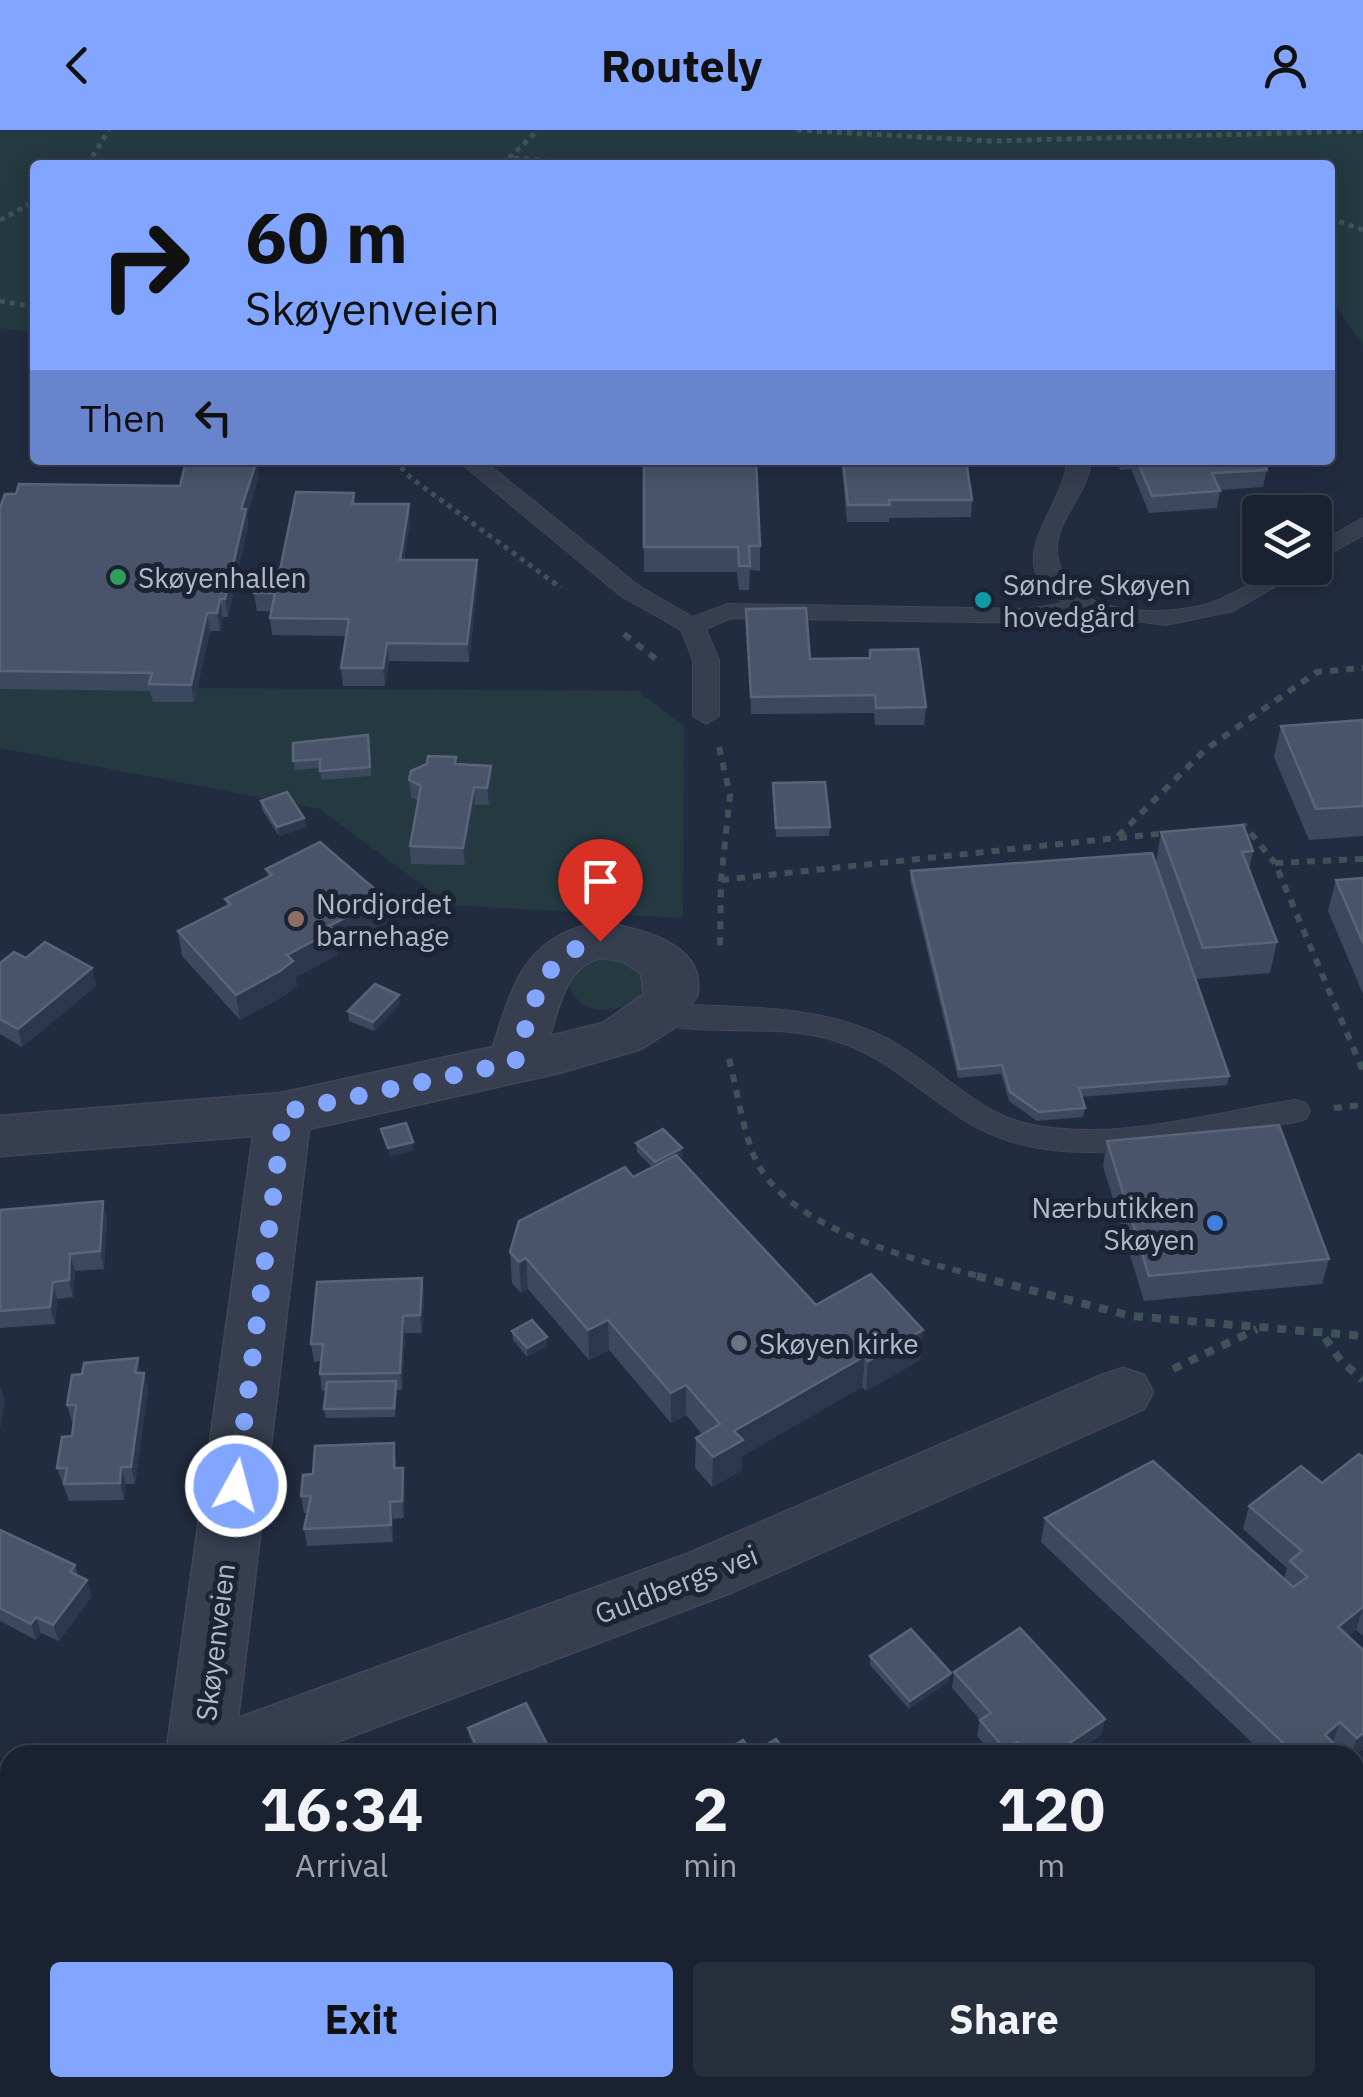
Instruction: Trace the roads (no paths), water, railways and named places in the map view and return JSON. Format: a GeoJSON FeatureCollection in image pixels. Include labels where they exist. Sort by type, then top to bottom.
{"type":"FeatureCollection","features":[{"type":"Feature","properties":{"kind":"street"},"geometry":{"type":"LineString","coordinates":[[0,1136],[284,1112],[515,1062],[622,1036],[657,1014],[672,989],[671,976],[659,960],[614,941],[568,950],[544,973],[515,1062]]}},
{"type":"Feature","properties":{"kind":"street","name":"Skøyenveien"},"geometry":{"type":"LineString","coordinates":[[201,1745],[284,1112]]}},
{"type":"Feature","properties":{"kind":"street","name":"Guldbergs vei"},"geometry":{"type":"LineString","coordinates":[[249,1745],[710,1573],[1124,1392]]}},
{"type":"Feature","properties":{"kind":"lane"},"geometry":{"type":"LineString","coordinates":[[476,465],[630,591],[692,626],[706,660],[706,716]]}},
{"type":"Feature","properties":{"kind":"lane"},"geometry":{"type":"LineString","coordinates":[[1079,465],[1080,474],[1044,547],[1048,577],[1068,596],[1125,616],[1179,618],[1248,596],[1266,585]]}},
{"type":"Feature","properties":{"kind":"lane"},"geometry":{"type":"LineString","coordinates":[[1332,544],[1363,525]]}},
{"type":"Feature","properties":{"kind":"lane"},"geometry":{"type":"LineString","coordinates":[[692,626],[728,612],[1027,616],[1092,607]]}},
{"type":"Feature","properties":{"kind":"lane"},"geometry":{"type":"LineString","coordinates":[[657,1014],[777,1018],[874,1044],[1018,1133],[1067,1141],[1295,1111]]}},
{"type":"Feature","properties":{"kind":"place","name":"Skøyenhallen"},"geometry":{"type":"Point","coordinates":[118,577]}},
{"type":"Feature","properties":{"kind":"place","name":"Søndre Skøyen hovedgård"},"geometry":{"type":"Point","coordinates":[983,600]}},
{"type":"Feature","properties":{"kind":"place","name":"Nordjordet barnehage"},"geometry":{"type":"Point","coordinates":[296,919]}},
{"type":"Feature","properties":{"kind":"place","name":"Nærbutikken Skøyen"},"geometry":{"type":"Point","coordinates":[1215,1223]}},
{"type":"Feature","properties":{"kind":"place","name":"Skøyen kirke"},"geometry":{"type":"Point","coordinates":[739,1343]}}]}
